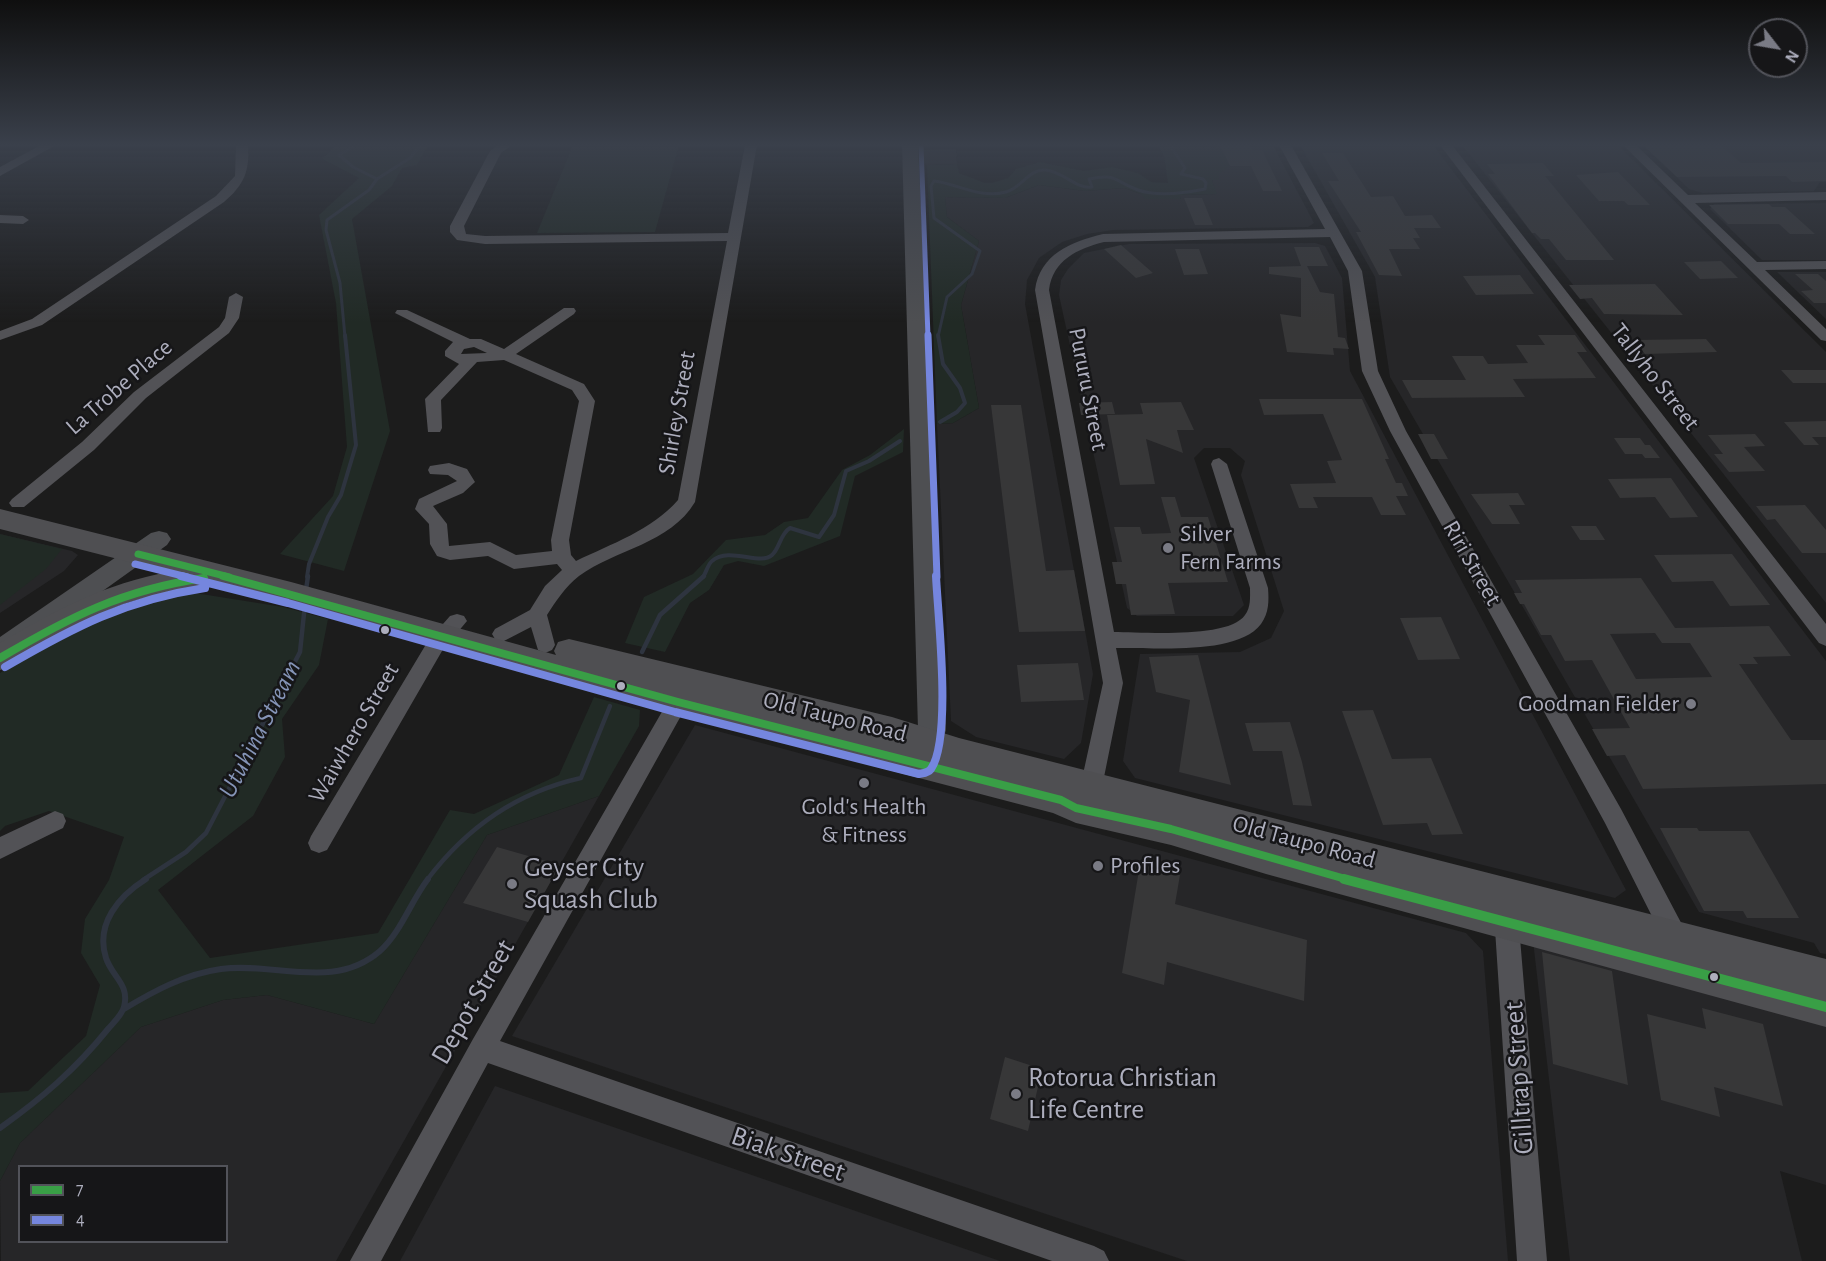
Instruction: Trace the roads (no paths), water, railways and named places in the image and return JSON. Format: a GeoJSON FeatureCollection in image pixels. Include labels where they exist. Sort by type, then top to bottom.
{"type":"FeatureCollection","features":[{"type":"Feature","properties":{"kind":"highway","name":"Old Taupo Road"},"geometry":{"type":"LineString","coordinates":[[4,507],[684,692],[926,753],[1061,800],[1088,798],[1128,818],[1266,858],[1506,907],[1684,955],[1826,1007]]}},
{"type":"Feature","properties":{"kind":"highway","name":"Old Taupo Road"},"geometry":{"type":"LineString","coordinates":[[141,544],[225,575],[293,585]]}},
{"type":"Feature","properties":{"kind":"highway"},"geometry":{"type":"LineString","coordinates":[[0,658],[71,616],[111,598],[146,587],[225,575]]}},
{"type":"Feature","properties":{"kind":"highway","name":"Old Taupo Road"},"geometry":{"type":"LineString","coordinates":[[450,629],[502,634],[545,645],[684,692]]}},
{"type":"Feature","properties":{"kind":"highway","name":"Old Taupo Road"},"geometry":{"type":"LineString","coordinates":[[1684,955],[1826,978]]}},
{"type":"Feature","properties":{"kind":"main road"},"geometry":{"type":"LineString","coordinates":[[912,204],[932,712],[926,753]]}},
{"type":"Feature","properties":{"kind":"main road"},"geometry":{"type":"LineString","coordinates":[[0,636],[141,544]]}},
{"type":"Feature","properties":{"kind":"main road"},"geometry":{"type":"LineString","coordinates":[[0,651],[141,544]]}},
{"type":"Feature","properties":{"kind":"street"},"geometry":{"type":"LineString","coordinates":[[0,336],[37,322],[213,204]]}},
{"type":"Feature","properties":{"kind":"street"},"geometry":{"type":"LineString","coordinates":[[468,204],[457,225],[457,232],[462,237],[485,240],[733,237]]}},
{"type":"Feature","properties":{"kind":"street","name":"Shirley Street"},"geometry":{"type":"LineString","coordinates":[[502,634],[537,615],[567,564],[658,528],[671,520],[686,502],[739,204]]}},
{"type":"Feature","properties":{"kind":"street","name":"Riri Street"},"geometry":{"type":"LineString","coordinates":[[1317,204],[1355,271],[1370,371],[1398,431],[1613,816],[1684,955]]}},
{"type":"Feature","properties":{"kind":"street","name":"Tallyho Street"},"geometry":{"type":"LineString","coordinates":[[1491,204],[1826,638]]}},
{"type":"Feature","properties":{"kind":"street"},"geometry":{"type":"LineString","coordinates":[[1689,204],[1826,337]]}},
{"type":"Feature","properties":{"kind":"street"},"geometry":{"type":"LineString","coordinates":[[0,219],[23,220]]}},
{"type":"Feature","properties":{"kind":"street","name":"Pururu Street"},"geometry":{"type":"LineString","coordinates":[[1088,798],[1113,683],[1042,290],[1042,276],[1050,264],[1068,251],[1103,238],[1333,233]]}},
{"type":"Feature","properties":{"kind":"street"},"geometry":{"type":"LineString","coordinates":[[1752,266],[1826,265]]}},
{"type":"Feature","properties":{"kind":"street","name":"La Trobe Place"},"geometry":{"type":"LineString","coordinates":[[4,507],[88,446],[140,395],[224,330],[232,318],[236,297]]}},
{"type":"Feature","properties":{"kind":"street"},"geometry":{"type":"LineString","coordinates":[[503,356],[568,311]]}},
{"type":"Feature","properties":{"kind":"street"},"geometry":{"type":"LineString","coordinates":[[402,313],[470,351],[503,356],[574,385],[584,392],[587,398],[560,540],[567,564],[514,562],[490,549],[450,553],[443,551],[439,544],[438,524],[435,518],[424,510],[425,503],[434,497],[459,489],[466,482],[461,473],[449,469],[436,470]]}},
{"type":"Feature","properties":{"kind":"street"},"geometry":{"type":"LineString","coordinates":[[434,428],[433,399],[470,351]]}},
{"type":"Feature","properties":{"kind":"street"},"geometry":{"type":"LineString","coordinates":[[1107,640],[1217,638],[1239,632],[1257,615],[1261,603],[1259,588],[1219,464]]}},
{"type":"Feature","properties":{"kind":"street"},"geometry":{"type":"LineString","coordinates":[[537,615],[545,645]]}},
{"type":"Feature","properties":{"kind":"street","name":"Waiwhero Street"},"geometry":{"type":"LineString","coordinates":[[319,843],[435,646],[450,629]]}},
{"type":"Feature","properties":{"kind":"street","name":"Depot Street"},"geometry":{"type":"LineString","coordinates":[[365,1261],[482,1048],[684,692]]}},
{"type":"Feature","properties":{"kind":"street"},"geometry":{"type":"LineString","coordinates":[[0,848],[55,821]]}},
{"type":"Feature","properties":{"kind":"street","name":"Gilltrap Street"},"geometry":{"type":"LineString","coordinates":[[1506,907],[1532,1261]]}},
{"type":"Feature","properties":{"kind":"street","name":"Biak Street"},"geometry":{"type":"LineString","coordinates":[[482,1048],[1094,1261]]}},
{"type":"Feature","properties":{"kind":"waterway","name":"Utuhina Stream"},"geometry":{"type":"LineString","coordinates":[[345,337],[340,283],[326,230],[327,220],[350,204]]}},
{"type":"Feature","properties":{"kind":"waterway"},"geometry":{"type":"LineString","coordinates":[[933,204],[934,218],[980,251],[972,274],[947,297],[938,336]]}},
{"type":"Feature","properties":{"kind":"waterway","name":"Utuhina Stream"},"geometry":{"type":"LineString","coordinates":[[307,577],[309,564],[328,517],[341,495],[356,445],[345,335]]}},
{"type":"Feature","properties":{"kind":"waterway"},"geometry":{"type":"LineString","coordinates":[[938,336],[943,364],[960,388],[965,403],[957,412],[940,422]]}},
{"type":"Feature","properties":{"kind":"waterway"},"geometry":{"type":"LineString","coordinates":[[703,577],[711,562],[719,557],[735,555],[767,558],[777,549],[784,534],[790,528],[819,537],[834,515],[846,471],[869,461],[900,441]]}},
{"type":"Feature","properties":{"kind":"waterway","name":"Utuhina Stream"},"geometry":{"type":"LineString","coordinates":[[306,590],[308,576]]}},
{"type":"Feature","properties":{"kind":"waterway"},"geometry":{"type":"LineString","coordinates":[[642,652],[660,615],[703,577]]}},
{"type":"Feature","properties":{"kind":"waterway","name":"Utuhina Stream"},"geometry":{"type":"LineString","coordinates":[[143,880],[186,852],[206,833],[300,652],[305,604]]}},
{"type":"Feature","properties":{"kind":"waterway"},"geometry":{"type":"LineString","coordinates":[[427,880],[459,844],[495,815],[536,793],[581,778],[610,706]]}},
{"type":"Feature","properties":{"kind":"waterway","name":"Utuhina Stream"},"geometry":{"type":"LineString","coordinates":[[0,1128],[30,1106],[70,1070],[96,1044],[121,1013],[124,1007],[125,992],[106,958],[103,946],[104,934],[112,912],[127,894],[146,879]]}},
{"type":"Feature","properties":{"kind":"waterway"},"geometry":{"type":"LineString","coordinates":[[124,1009],[170,984],[208,971],[242,968],[324,972],[343,970],[362,963],[380,951],[387,943],[428,879]]}},
{"type":"Feature","properties":{"kind":"place","name":"Silver Fern Farms"},"geometry":{"type":"Point","coordinates":[1168,548]}},
{"type":"Feature","properties":{"kind":"place","name":"Goodman Fielder"},"geometry":{"type":"Point","coordinates":[1691,704]}},
{"type":"Feature","properties":{"kind":"place","name":"Gold's Health & Fitness"},"geometry":{"type":"Point","coordinates":[864,783]}},
{"type":"Feature","properties":{"kind":"place","name":"Profiles"},"geometry":{"type":"Point","coordinates":[1098,866]}},
{"type":"Feature","properties":{"kind":"place","name":"Geyser City Squash Club"},"geometry":{"type":"Point","coordinates":[512,884]}},
{"type":"Feature","properties":{"kind":"place","name":"Rotorua Christian Life Centre"},"geometry":{"type":"Point","coordinates":[1016,1094]}}]}
